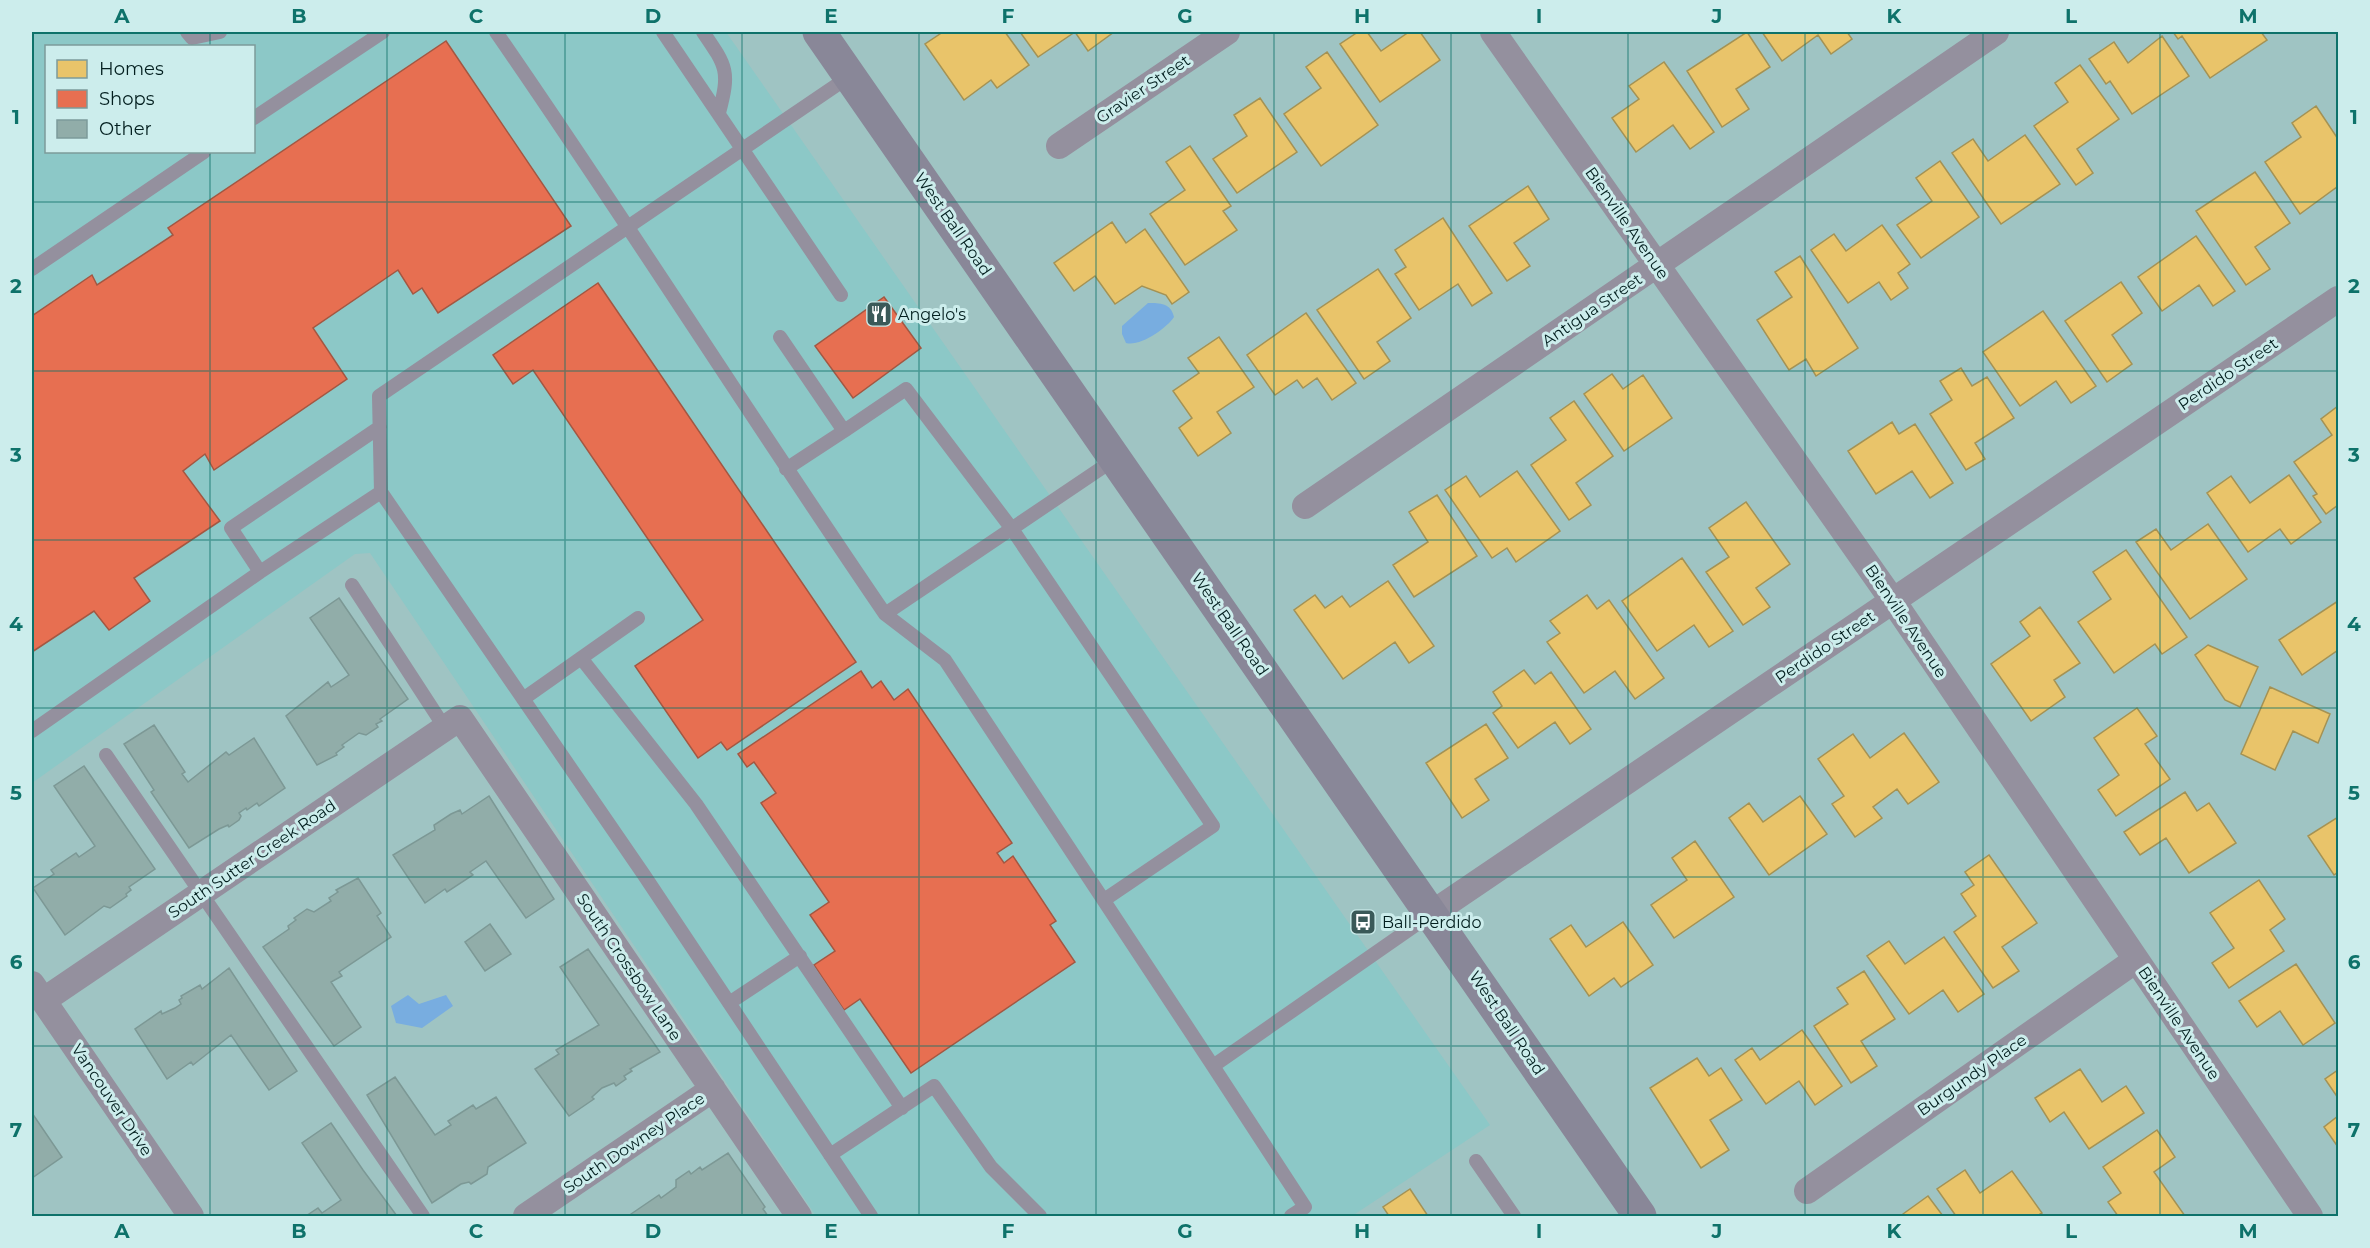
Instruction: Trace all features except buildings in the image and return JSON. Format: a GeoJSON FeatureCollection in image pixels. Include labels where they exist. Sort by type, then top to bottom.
{"type":"FeatureCollection","features":[{"type":"Feature","properties":{"kind":"main road","name":"West Ball Road"},"geometry":{"type":"LineString","coordinates":[[819,32],[1640,1216]]}},
{"type":"Feature","properties":{"kind":"street","name":"Gravier Street"},"geometry":{"type":"LineString","coordinates":[[1059,146],[1227,32]]}},
{"type":"Feature","properties":{"kind":"street","name":"Bienville Avenue"},"geometry":{"type":"LineString","coordinates":[[1493,32],[1893,601],[2310,1216]]}},
{"type":"Feature","properties":{"kind":"street","name":"Antigua Street"},"geometry":{"type":"LineString","coordinates":[[1305,506],[1996,32]]}},
{"type":"Feature","properties":{"kind":"street","name":"Perdido Street"},"geometry":{"type":"LineString","coordinates":[[1431,914],[2338,299]]}},
{"type":"Feature","properties":{"kind":"street","name":"South Sutter Creek Road"},"geometry":{"type":"LineString","coordinates":[[38,992],[202,893],[452,723]]}},
{"type":"Feature","properties":{"kind":"street","name":"South Crossbow Lane"},"geometry":{"type":"LineString","coordinates":[[452,723],[712,1089],[799,1216]]}},
{"type":"Feature","properties":{"kind":"street","name":"Burgundy Place"},"geometry":{"type":"LineString","coordinates":[[1807,1191],[2136,960]]}},
{"type":"Feature","properties":{"kind":"street","name":"Vancouver Drive"},"geometry":{"type":"LineString","coordinates":[[38,992],[191,1216]]}},
{"type":"Feature","properties":{"kind":"street","name":"South Downey Place"},"geometry":{"type":"LineString","coordinates":[[525,1216],[712,1089]]}},
{"type":"Feature","properties":{"kind":"lane"},"geometry":{"type":"LineString","coordinates":[[187,32],[192,38],[220,32]]}},
{"type":"Feature","properties":{"kind":"lane"},"geometry":{"type":"LineString","coordinates":[[255,117],[383,32]]}},
{"type":"Feature","properties":{"kind":"lane"},"geometry":{"type":"LineString","coordinates":[[496,32],[629,225],[678,305],[885,614],[945,660],[1305,1207],[1291,1216]]}},
{"type":"Feature","properties":{"kind":"lane"},"geometry":{"type":"LineString","coordinates":[[663,32],[841,295]]}},
{"type":"Feature","properties":{"kind":"lane"},"geometry":{"type":"LineString","coordinates":[[703,32],[722,62],[727,81],[719,113]]}},
{"type":"Feature","properties":{"kind":"lane"},"geometry":{"type":"LineString","coordinates":[[850,76],[379,396],[381,492],[871,1216]]}},
{"type":"Feature","properties":{"kind":"lane"},"geometry":{"type":"LineString","coordinates":[[32,269],[203,153]]}},
{"type":"Feature","properties":{"kind":"lane"},"geometry":{"type":"LineString","coordinates":[[780,337],[844,431]]}},
{"type":"Feature","properties":{"kind":"lane"},"geometry":{"type":"LineString","coordinates":[[786,469],[906,389],[1012,529],[1214,826],[1104,900]]}},
{"type":"Feature","properties":{"kind":"lane"},"geometry":{"type":"LineString","coordinates":[[260,572],[231,528],[380,427]]}},
{"type":"Feature","properties":{"kind":"lane"},"geometry":{"type":"LineString","coordinates":[[885,614],[1116,459]]}},
{"type":"Feature","properties":{"kind":"lane"},"geometry":{"type":"LineString","coordinates":[[32,732],[260,572],[381,492]]}},
{"type":"Feature","properties":{"kind":"lane"},"geometry":{"type":"LineString","coordinates":[[352,585],[452,723]]}},
{"type":"Feature","properties":{"kind":"lane"},"geometry":{"type":"LineString","coordinates":[[523,699],[638,618]]}},
{"type":"Feature","properties":{"kind":"lane"},"geometry":{"type":"LineString","coordinates":[[581,658],[696,804],[902,1108]]}},
{"type":"Feature","properties":{"kind":"lane"},"geometry":{"type":"LineString","coordinates":[[106,755],[423,1216]]}},
{"type":"Feature","properties":{"kind":"lane"},"geometry":{"type":"LineString","coordinates":[[1213,1065],[1431,914]]}},
{"type":"Feature","properties":{"kind":"lane"},"geometry":{"type":"LineString","coordinates":[[729,1003],[800,956]]}},
{"type":"Feature","properties":{"kind":"lane"},"geometry":{"type":"LineString","coordinates":[[830,1155],[934,1086],[990,1167],[1040,1216]]}},
{"type":"Feature","properties":{"kind":"lane"},"geometry":{"type":"LineString","coordinates":[[1476,1161],[1514,1216]]}},
{"type":"Feature","properties":{"kind":"shaded area"},"geometry":{"type":"Polygon","coordinates":[[[32,32],[726,32],[1490,1125],[1352,1216],[816,1216],[370,553],[355,554],[32,783],[32,32]]]}},
{"type":"Feature","properties":{"kind":"shaded area"},"geometry":{"type":"Polygon","coordinates":[[[1148,303],[1168,306],[1174,317],[1153,336],[1138,342],[1126,343],[1122,334],[1122,326],[1148,303]]]}},
{"type":"Feature","properties":{"kind":"shaded area"},"geometry":{"type":"Polygon","coordinates":[[[408,995],[419,1004],[446,995],[453,1006],[422,1028],[396,1023],[391,1006],[408,995]]]}},
{"type":"Feature","properties":{"kind":"place","name":"Angelo's"},"geometry":{"type":"Point","coordinates":[879,314]}},
{"type":"Feature","properties":{"kind":"place","name":"Ball-Perdido"},"geometry":{"type":"Point","coordinates":[1363,922]}}]}
